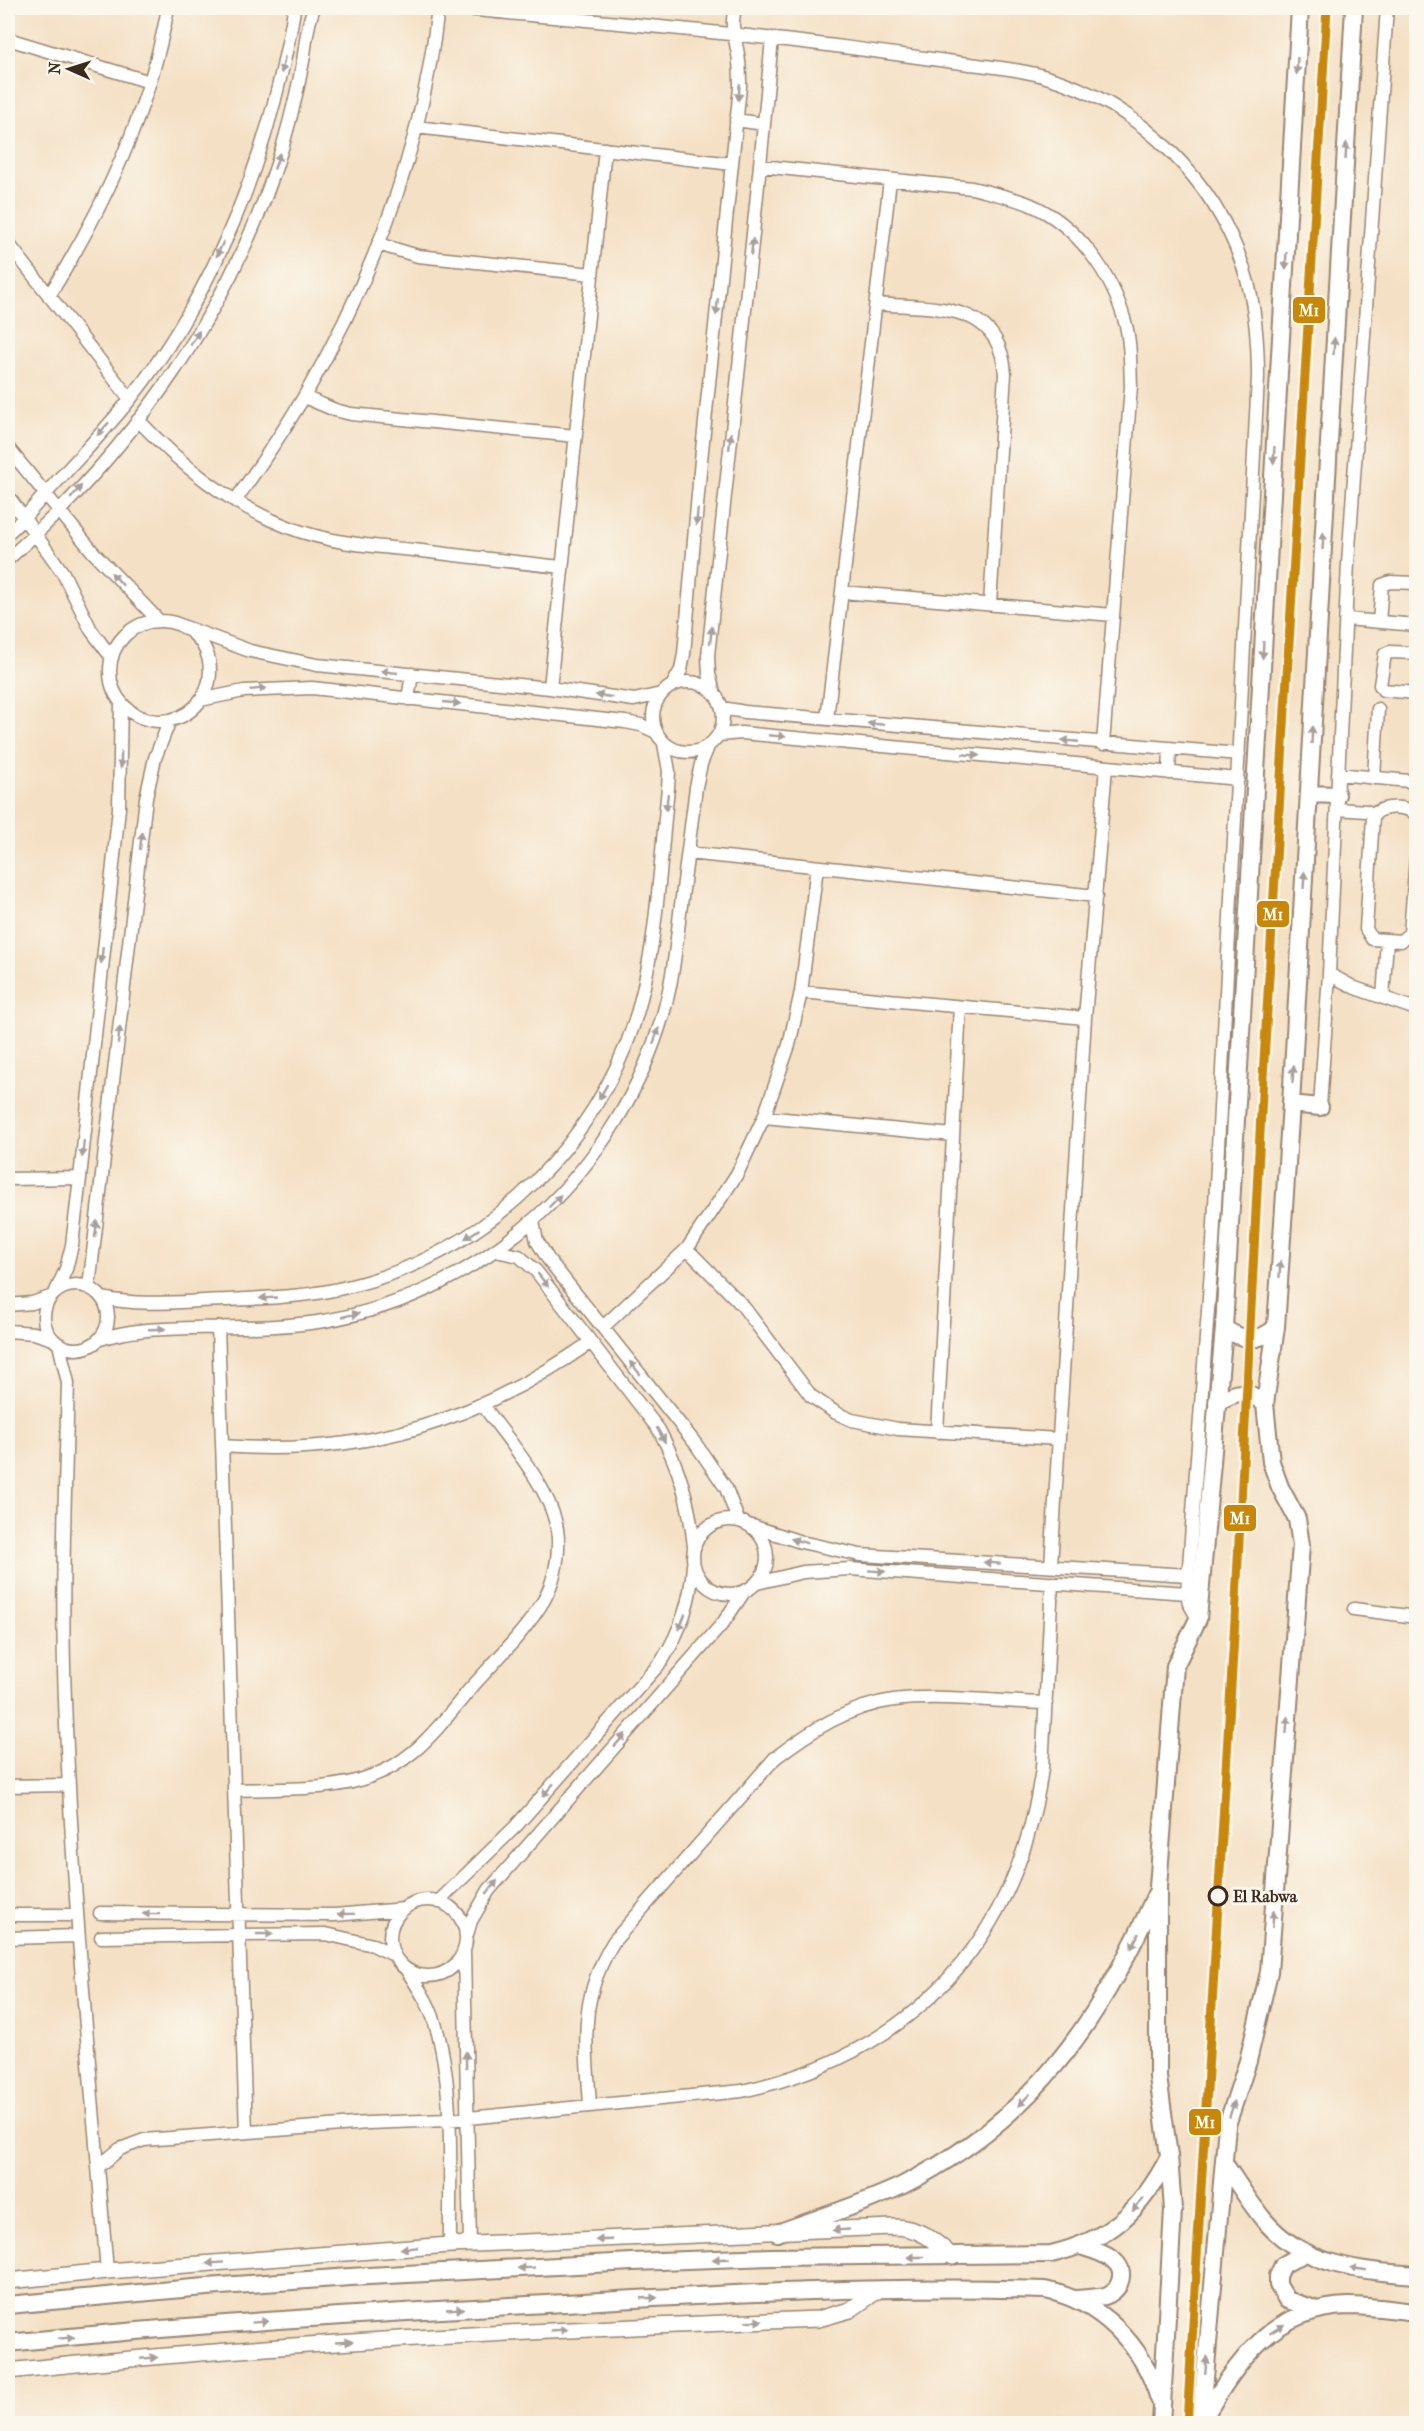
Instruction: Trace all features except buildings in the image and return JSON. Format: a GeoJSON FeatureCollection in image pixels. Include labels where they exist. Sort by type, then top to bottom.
{"type":"FeatureCollection","features":[{"type":"Feature","properties":{"kind":"main road"},"geometry":{"type":"LineString","coordinates":[[1162,2417],[1173,2230],[1169,2156],[1158,2077],[1158,1887],[1175,1666],[1198,1619],[1224,1328],[1300,8]]}},
{"type":"Feature","properties":{"kind":"main road"},"geometry":{"type":"LineString","coordinates":[[1201,2423],[1227,2125],[1248,2061],[1269,1972],[1301,1545],[1297,1519],[1277,1480],[1271,1462],[1265,1404],[1276,1327],[1291,1104],[1354,8]]}},
{"type":"Feature","properties":{"kind":"main road"},"geometry":{"type":"LineString","coordinates":[[1309,794],[1337,802]]}},
{"type":"Feature","properties":{"kind":"main road"},"geometry":{"type":"LineString","coordinates":[[1291,1104],[1320,1107]]}},
{"type":"Feature","properties":{"kind":"main road"},"geometry":{"type":"LineString","coordinates":[[1224,1328],[1232,1334],[1248,1339],[1263,1336],[1276,1327]]}},
{"type":"Feature","properties":{"kind":"main road"},"geometry":{"type":"LineString","coordinates":[[1217,1402],[1245,1391],[1265,1404]]}},
{"type":"Feature","properties":{"kind":"main road"},"geometry":{"type":"LineString","coordinates":[[777,2233],[866,2201],[910,2181],[959,2152],[1011,2112],[1057,2065],[1083,2030],[1135,1942],[1158,1887]]}},
{"type":"Feature","properties":{"kind":"main road"},"geometry":{"type":"LineString","coordinates":[[8,2305],[260,2283],[632,2262],[772,2257],[953,2257],[1051,2254],[1080,2246],[1107,2232],[1131,2214],[1150,2191],[1169,2156]]}},
{"type":"Feature","properties":{"kind":"main road"},"geometry":{"type":"LineString","coordinates":[[1224,2163],[1263,2219],[1282,2238],[1305,2253],[1342,2267],[1416,2275]]}},
{"type":"Feature","properties":{"kind":"main road"},"geometry":{"type":"LineString","coordinates":[[1076,2300],[1106,2296],[1119,2284],[1121,2275],[1119,2266],[1113,2259],[1080,2246]]}},
{"type":"Feature","properties":{"kind":"main road"},"geometry":{"type":"LineString","coordinates":[[1305,2253],[1283,2265],[1278,2276],[1278,2285],[1287,2300],[1318,2310]]}},
{"type":"Feature","properties":{"kind":"main road"},"geometry":{"type":"LineString","coordinates":[[8,2343],[381,2313],[650,2298],[877,2290],[1045,2290],[1076,2300],[1112,2324],[1132,2345],[1154,2382],[1162,2417]]}},
{"type":"Feature","properties":{"kind":"main road"},"geometry":{"type":"LineString","coordinates":[[1201,2423],[1227,2379],[1248,2352],[1275,2329],[1293,2319],[1318,2310],[1359,2306],[1416,2312]]}},
{"type":"Feature","properties":{"kind":"street"},"geometry":{"type":"LineString","coordinates":[[49,296],[80,246],[107,194],[130,141],[150,82],[168,8]]}},
{"type":"Feature","properties":{"kind":"street"},"geometry":{"type":"LineString","coordinates":[[8,533],[130,399],[158,361],[197,298],[255,167],[275,100],[294,8]]}},
{"type":"Feature","properties":{"kind":"street"},"geometry":{"type":"LineString","coordinates":[[8,559],[59,512],[138,420],[192,344],[237,262],[262,205],[283,145],[314,8]]}},
{"type":"Feature","properties":{"kind":"street"},"geometry":{"type":"LineString","coordinates":[[235,501],[304,397],[342,324],[378,244],[392,208],[416,127],[434,47],[438,8]]}},
{"type":"Feature","properties":{"kind":"street"},"geometry":{"type":"LineString","coordinates":[[454,8],[772,38],[997,67],[1043,76],[1087,93],[1128,116],[1155,136],[1178,158],[1207,194],[1237,251],[1252,302],[1258,344],[1213,1243],[1187,1593],[1189,1603],[1198,1619]]}},
{"type":"Feature","properties":{"kind":"street"},"geometry":{"type":"LineString","coordinates":[[103,1298],[147,1303],[276,1298],[314,1294],[352,1286],[397,1272],[457,1243],[497,1216],[547,1171],[572,1142],[607,1085],[627,1042],[648,968],[669,771],[664,744],[656,732],[653,712],[661,694],[673,684],[681,670],[684,654],[740,74],[734,35],[736,8]]}},
{"type":"Feature","properties":{"kind":"street"},"geometry":{"type":"LineString","coordinates":[[1320,1107],[1329,974],[1346,619],[1387,8]]}},
{"type":"Feature","properties":{"kind":"street"},"geometry":{"type":"LineString","coordinates":[[288,38],[306,41]]}},
{"type":"Feature","properties":{"kind":"street"},"geometry":{"type":"LineString","coordinates":[[8,1331],[33,1332],[76,1349],[85,1348],[100,1339],[136,1330],[288,1325],[361,1313],[431,1288],[496,1251],[533,1222],[570,1186],[620,1116],[657,1036],[671,980],[698,774],[708,747],[719,735],[723,717],[722,708],[709,674],[708,656],[761,166],[772,38]]}},
{"type":"Feature","properties":{"kind":"street"},"geometry":{"type":"LineString","coordinates":[[8,39],[150,82]]}},
{"type":"Feature","properties":{"kind":"street"},"geometry":{"type":"LineString","coordinates":[[736,120],[764,124]]}},
{"type":"Feature","properties":{"kind":"street"},"geometry":{"type":"LineString","coordinates":[[416,127],[732,164]]}},
{"type":"Feature","properties":{"kind":"street"},"geometry":{"type":"LineString","coordinates":[[550,688],[605,149]]}},
{"type":"Feature","properties":{"kind":"street"},"geometry":{"type":"LineString","coordinates":[[761,166],[972,188],[1002,195],[1032,205],[1057,221],[1082,242],[1101,267],[1116,294],[1126,324],[1131,386],[1102,744]]}},
{"type":"Feature","properties":{"kind":"street"},"geometry":{"type":"LineString","coordinates":[[827,719],[890,180]]}},
{"type":"Feature","properties":{"kind":"street"},"geometry":{"type":"LineString","coordinates":[[8,243],[130,399]]}},
{"type":"Feature","properties":{"kind":"street"},"geometry":{"type":"LineString","coordinates":[[378,244],[418,256],[592,274]]}},
{"type":"Feature","properties":{"kind":"street"},"geometry":{"type":"LineString","coordinates":[[877,304],[964,313],[978,320],[990,330],[999,343],[1004,358],[1005,374],[990,604]]}},
{"type":"Feature","properties":{"kind":"street"},"geometry":{"type":"LineString","coordinates":[[304,397],[351,414],[576,436]]}},
{"type":"Feature","properties":{"kind":"street"},"geometry":{"type":"LineString","coordinates":[[138,420],[185,465],[235,501],[290,528],[347,543],[562,567]]}},
{"type":"Feature","properties":{"kind":"street"},"geometry":{"type":"LineString","coordinates":[[8,448],[114,576],[159,621]]}},
{"type":"Feature","properties":{"kind":"street"},"geometry":{"type":"LineString","coordinates":[[8,496],[25,517],[67,580],[91,630],[112,658]]}},
{"type":"Feature","properties":{"kind":"street"},"geometry":{"type":"LineString","coordinates":[[1379,622],[1382,585],[1387,582],[1416,583]]}},
{"type":"Feature","properties":{"kind":"street"},"geometry":{"type":"LineString","coordinates":[[842,592],[1113,615]]}},
{"type":"Feature","properties":{"kind":"street"},"geometry":{"type":"LineString","coordinates":[[1346,619],[1416,625]]}},
{"type":"Feature","properties":{"kind":"street"},"geometry":{"type":"LineString","coordinates":[[185,627],[204,647],[209,665],[208,683],[200,700],[187,712],[170,720],[143,718],[135,714],[121,702],[112,686],[110,667],[112,658],[119,642],[132,629],[159,621],[185,627],[228,644],[283,659],[550,688],[634,700],[661,694]]}},
{"type":"Feature","properties":{"kind":"street"},"geometry":{"type":"LineString","coordinates":[[1416,653],[1390,652],[1385,654],[1380,685],[1383,690],[1416,693]]}},
{"type":"Feature","properties":{"kind":"street"},"geometry":{"type":"LineString","coordinates":[[408,699],[412,674]]}},
{"type":"Feature","properties":{"kind":"street"},"geometry":{"type":"LineString","coordinates":[[673,684],[694,682],[714,692]]}},
{"type":"Feature","properties":{"kind":"street"},"geometry":{"type":"LineString","coordinates":[[200,700],[244,691],[289,687],[633,723],[656,732]]}},
{"type":"Feature","properties":{"kind":"street"},"geometry":{"type":"LineString","coordinates":[[107,2271],[78,1936],[69,1785],[63,1636],[68,1383],[56,1341],[44,1323],[46,1305],[66,1269],[80,1178],[119,808],[121,702]]}},
{"type":"Feature","properties":{"kind":"street"},"geometry":{"type":"LineString","coordinates":[[722,708],[745,712],[1102,744],[1239,754]]}},
{"type":"Feature","properties":{"kind":"street"},"geometry":{"type":"LineString","coordinates":[[1374,778],[1378,709]]}},
{"type":"Feature","properties":{"kind":"street"},"geometry":{"type":"LineString","coordinates":[[89,1287],[146,798],[155,758],[170,720]]}},
{"type":"Feature","properties":{"kind":"street"},"geometry":{"type":"LineString","coordinates":[[719,735],[742,733],[1238,779]]}},
{"type":"Feature","properties":{"kind":"street"},"geometry":{"type":"LineString","coordinates":[[664,744],[678,751],[693,752],[708,747]]}},
{"type":"Feature","properties":{"kind":"street"},"geometry":{"type":"LineString","coordinates":[[1169,773],[1170,749]]}},
{"type":"Feature","properties":{"kind":"street"},"geometry":{"type":"LineString","coordinates":[[1051,1566],[1085,1018],[1106,767]]}},
{"type":"Feature","properties":{"kind":"street"},"geometry":{"type":"LineString","coordinates":[[1338,774],[1408,781],[1416,778]]}},
{"type":"Feature","properties":{"kind":"street"},"geometry":{"type":"LineString","coordinates":[[1337,802],[1374,814]]}},
{"type":"Feature","properties":{"kind":"street"},"geometry":{"type":"LineString","coordinates":[[1416,814],[1408,810],[1385,808],[1379,809],[1374,814],[1366,929],[1372,939],[1401,941],[1410,933],[1416,858]]}},
{"type":"Feature","properties":{"kind":"street"},"geometry":{"type":"LineString","coordinates":[[688,853],[1096,896]]}},
{"type":"Feature","properties":{"kind":"street"},"geometry":{"type":"LineString","coordinates":[[603,1327],[687,1249],[732,1181],[764,1117],[789,1044],[801,992],[817,867]]}},
{"type":"Feature","properties":{"kind":"street"},"geometry":{"type":"LineString","coordinates":[[1383,998],[1387,940]]}},
{"type":"Feature","properties":{"kind":"street"},"geometry":{"type":"LineString","coordinates":[[1329,974],[1383,998],[1416,1009]]}},
{"type":"Feature","properties":{"kind":"street"},"geometry":{"type":"LineString","coordinates":[[801,992],[1085,1018]]}},
{"type":"Feature","properties":{"kind":"street"},"geometry":{"type":"LineString","coordinates":[[937,1432],[960,1008]]}},
{"type":"Feature","properties":{"kind":"street"},"geometry":{"type":"LineString","coordinates":[[764,1117],[952,1135]]}},
{"type":"Feature","properties":{"kind":"street"},"geometry":{"type":"LineString","coordinates":[[8,1179],[80,1178]]}},
{"type":"Feature","properties":{"kind":"street"},"geometry":{"type":"LineString","coordinates":[[533,1222],[537,1241],[542,1250],[717,1474],[733,1504],[738,1520]]}},
{"type":"Feature","properties":{"kind":"street"},"geometry":{"type":"LineString","coordinates":[[687,1249],[742,1305],[811,1396],[836,1413],[869,1424],[898,1429],[1059,1439]]}},
{"type":"Feature","properties":{"kind":"street"},"geometry":{"type":"LineString","coordinates":[[438,1902],[516,1826],[662,1661],[685,1615],[691,1590],[694,1546],[684,1485],[659,1430],[528,1263],[508,1252],[496,1251]]}},
{"type":"Feature","properties":{"kind":"street"},"geometry":{"type":"LineString","coordinates":[[8,1305],[32,1303],[72,1284],[89,1287],[103,1298],[107,1306],[108,1323],[100,1339]]}},
{"type":"Feature","properties":{"kind":"street"},"geometry":{"type":"LineString","coordinates":[[218,1327],[246,2132]]}},
{"type":"Feature","properties":{"kind":"street"},"geometry":{"type":"LineString","coordinates":[[222,1446],[269,1449],[313,1447],[378,1438],[432,1425],[483,1405],[556,1366],[591,1342]]}},
{"type":"Feature","properties":{"kind":"street"},"geometry":{"type":"LineString","coordinates":[[234,1790],[351,1783],[374,1776],[395,1765],[431,1734],[518,1634],[543,1601],[558,1560],[555,1516],[546,1496],[483,1405]]}},
{"type":"Feature","properties":{"kind":"street"},"geometry":{"type":"LineString","coordinates":[[694,1546],[698,1536],[706,1527],[716,1522],[738,1520],[801,1542],[860,1555],[1188,1575]]}},
{"type":"Feature","properties":{"kind":"street"},"geometry":{"type":"LineString","coordinates":[[406,1969],[418,1975],[432,1976],[446,1972],[457,1963],[471,1921],[489,1890],[723,1623],[744,1592],[757,1582],[764,1572],[767,1553],[761,1535],[752,1526]]}},
{"type":"Feature","properties":{"kind":"street"},"geometry":{"type":"LineString","coordinates":[[693,1565],[704,1584],[712,1590],[733,1594],[744,1592]]}},
{"type":"Feature","properties":{"kind":"street"},"geometry":{"type":"LineString","coordinates":[[757,1582],[803,1572],[850,1569],[1187,1593]]}},
{"type":"Feature","properties":{"kind":"street"},"geometry":{"type":"LineString","coordinates":[[98,2167],[120,2149],[144,2140],[368,2123],[448,2120],[742,2091],[776,2084],[810,2073],[864,2047],[903,2020],[930,1997],[962,1963],[989,1926],[1011,1885],[1028,1842],[1039,1797],[1052,1583]]}},
{"type":"Feature","properties":{"kind":"street"},"geometry":{"type":"LineString","coordinates":[[1354,1609],[1416,1617]]}},
{"type":"Feature","properties":{"kind":"street"},"geometry":{"type":"LineString","coordinates":[[590,2105],[585,2030],[592,1983],[601,1961],[614,1941],[775,1758],[801,1737],[830,1721],[860,1708],[892,1700],[927,1698],[1046,1703]]}},
{"type":"Feature","properties":{"kind":"street"},"geometry":{"type":"LineString","coordinates":[[8,1786],[69,1785]]}},
{"type":"Feature","properties":{"kind":"street"},"geometry":{"type":"LineString","coordinates":[[100,1913],[358,1914],[404,1909],[420,1902],[438,1902],[449,1907],[464,1926],[470,2244]]}},
{"type":"Feature","properties":{"kind":"street"},"geometry":{"type":"LineString","coordinates":[[404,1909],[396,1918],[391,1930],[390,1943],[394,1955],[421,1991],[440,2039],[448,2120],[450,2245]]}},
{"type":"Feature","properties":{"kind":"street"},"geometry":{"type":"LineString","coordinates":[[8,1915],[77,1915]]}},
{"type":"Feature","properties":{"kind":"street"},"geometry":{"type":"LineString","coordinates":[[101,1937],[326,1934],[372,1945],[394,1955]]}},
{"type":"Feature","properties":{"kind":"street"},"geometry":{"type":"LineString","coordinates":[[8,1938],[78,1936]]}},
{"type":"Feature","properties":{"kind":"street"},"geometry":{"type":"LineString","coordinates":[[8,2281],[107,2271],[450,2245],[902,2228],[929,2236],[953,2257]]}},
{"type":"Feature","properties":{"kind":"street"},"geometry":{"type":"LineString","coordinates":[[8,2371],[325,2343],[593,2328],[818,2319],[850,2310],[877,2290]]}},
{"type":"Feature","properties":{"kind":"transit line","name":"M1"},"geometry":{"type":"LineString","coordinates":[[1187,2424],[1235,1619],[1262,1094],[1327,8]]}},
{"type":"Feature","properties":{"kind":"place","name":"El Rabwa"},"geometry":{"type":"Point","coordinates":[1218,1896]}}]}
